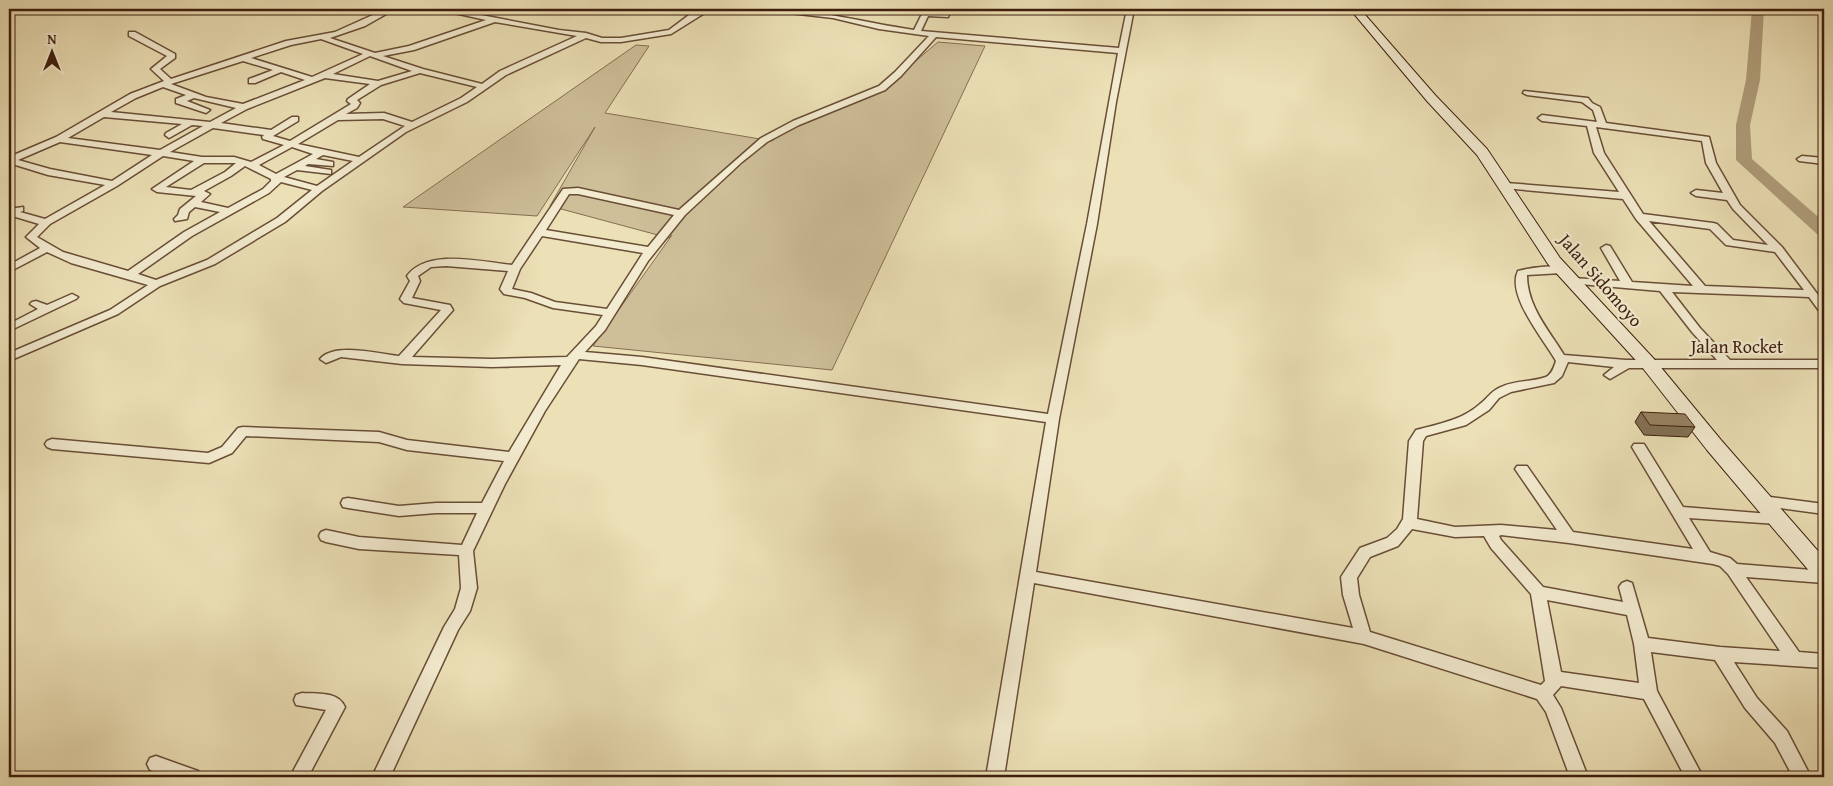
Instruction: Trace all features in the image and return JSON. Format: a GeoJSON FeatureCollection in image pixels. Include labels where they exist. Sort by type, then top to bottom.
{"type":"FeatureCollection","features":[{"type":"Feature","properties":{"kind":"main road","name":"Jalan Sidomoyo"},"geometry":{"type":"LineString","coordinates":[[1355,9],[1431,98],[1482,152],[1567,276],[1649,364],[1714,445],[1824,573]]}},
{"type":"Feature","properties":{"kind":"street"},"geometry":{"type":"LineString","coordinates":[[9,160],[59,139],[133,96],[165,83],[296,41],[324,38],[362,24],[391,9]]}},
{"type":"Feature","properties":{"kind":"street"},"geometry":{"type":"LineString","coordinates":[[440,9],[559,32],[586,35],[601,40],[624,40],[671,32],[700,11],[707,9]]}},
{"type":"Feature","properties":{"kind":"street"},"geometry":{"type":"LineString","coordinates":[[722,9],[743,9]]}},
{"type":"Feature","properties":{"kind":"street"},"geometry":{"type":"LineString","coordinates":[[773,9],[823,14],[879,27],[916,33],[1122,51]]}},
{"type":"Feature","properties":{"kind":"street"},"geometry":{"type":"LineString","coordinates":[[823,14],[830,9]]}},
{"type":"Feature","properties":{"kind":"street"},"geometry":{"type":"LineString","coordinates":[[905,9],[926,14],[945,15],[944,9]]}},
{"type":"Feature","properties":{"kind":"street"},"geometry":{"type":"LineString","coordinates":[[995,777],[1053,419],[1092,224],[1131,9]]}},
{"type":"Feature","properties":{"kind":"street"},"geometry":{"type":"LineString","coordinates":[[916,33],[926,14]]}},
{"type":"Feature","properties":{"kind":"street"},"geometry":{"type":"LineString","coordinates":[[156,284],[130,274],[73,259],[46,249],[31,237],[46,222],[114,184],[161,153],[244,107],[373,54],[411,48],[494,19]]}},
{"type":"Feature","properties":{"kind":"street"},"geometry":{"type":"LineString","coordinates":[[132,34],[172,56],[155,69],[165,83],[195,95],[244,107]]}},
{"type":"Feature","properties":{"kind":"street"},"geometry":{"type":"LineString","coordinates":[[9,357],[114,312],[156,284],[211,262],[281,220],[319,189],[412,125],[464,100],[503,73],[586,35]]}},
{"type":"Feature","properties":{"kind":"street"},"geometry":{"type":"LineString","coordinates":[[381,777],[408,724],[452,627],[462,610],[469,588],[466,551],[486,508],[513,457],[574,358],[601,328],[650,251],[681,213],[764,140],[796,123],[882,88],[898,74],[934,35]]}},
{"type":"Feature","properties":{"kind":"street"},"geometry":{"type":"LineString","coordinates":[[324,38],[420,71],[482,86]]}},
{"type":"Feature","properties":{"kind":"street"},"geometry":{"type":"LineString","coordinates":[[242,58],[311,79]]}},
{"type":"Feature","properties":{"kind":"street"},"geometry":{"type":"LineString","coordinates":[[252,81],[280,70]]}},
{"type":"Feature","properties":{"kind":"street"},"geometry":{"type":"LineString","coordinates":[[193,192],[248,163],[291,144],[354,106],[356,103],[352,101],[353,99],[378,83],[420,71]]}},
{"type":"Feature","properties":{"kind":"street"},"geometry":{"type":"LineString","coordinates":[[324,75],[378,83]]}},
{"type":"Feature","properties":{"kind":"street"},"geometry":{"type":"LineString","coordinates":[[1527,93],[1585,100],[1588,105],[1597,109],[1602,125]]}},
{"type":"Feature","properties":{"kind":"street"},"geometry":{"type":"LineString","coordinates":[[195,95],[179,101],[206,110]]}},
{"type":"Feature","properties":{"kind":"street"},"geometry":{"type":"LineString","coordinates":[[154,119],[180,111]]}},
{"type":"Feature","properties":{"kind":"street"},"geometry":{"type":"LineString","coordinates":[[102,114],[191,122],[270,133]]}},
{"type":"Feature","properties":{"kind":"street"},"geometry":{"type":"LineString","coordinates":[[334,117],[375,115],[392,118],[412,125]]}},
{"type":"Feature","properties":{"kind":"street"},"geometry":{"type":"LineString","coordinates":[[1542,118],[1706,139],[1711,163],[1736,207],[1778,249],[1824,310]]}},
{"type":"Feature","properties":{"kind":"street"},"geometry":{"type":"LineString","coordinates":[[295,119],[266,137],[322,153],[362,160]]}},
{"type":"Feature","properties":{"kind":"street"},"geometry":{"type":"LineString","coordinates":[[169,135],[191,122]]}},
{"type":"Feature","properties":{"kind":"street"},"geometry":{"type":"LineString","coordinates":[[250,131],[261,124]]}},
{"type":"Feature","properties":{"kind":"street"},"geometry":{"type":"LineString","coordinates":[[1591,124],[1599,153],[1640,217],[1702,290]]}},
{"type":"Feature","properties":{"kind":"street"},"geometry":{"type":"LineString","coordinates":[[59,139],[204,160],[234,160],[248,163],[276,178],[319,189]]}},
{"type":"Feature","properties":{"kind":"street"},"geometry":{"type":"LineString","coordinates":[[179,220],[184,216],[184,211],[205,194],[157,189],[204,160],[224,151]]}},
{"type":"Feature","properties":{"kind":"street"},"geometry":{"type":"LineString","coordinates":[[130,274],[188,234],[273,187],[276,178],[300,163],[322,153]]}},
{"type":"Feature","properties":{"kind":"street"},"geometry":{"type":"LineString","coordinates":[[1802,159],[1824,161]]}},
{"type":"Feature","properties":{"kind":"street"},"geometry":{"type":"LineString","coordinates":[[9,160],[48,172],[114,184]]}},
{"type":"Feature","properties":{"kind":"street"},"geometry":{"type":"LineString","coordinates":[[300,163],[329,168]]}},
{"type":"Feature","properties":{"kind":"street"},"geometry":{"type":"LineString","coordinates":[[1506,186],[1628,196]]}},
{"type":"Feature","properties":{"kind":"street"},"geometry":{"type":"LineString","coordinates":[[611,312],[553,306],[527,294],[508,292],[506,289],[516,268],[566,191],[572,190],[681,213]]}},
{"type":"Feature","properties":{"kind":"street"},"geometry":{"type":"LineString","coordinates":[[1696,193],[1730,197]]}},
{"type":"Feature","properties":{"kind":"street"},"geometry":{"type":"LineString","coordinates":[[194,204],[216,207],[227,211]]}},
{"type":"Feature","properties":{"kind":"street"},"geometry":{"type":"LineString","coordinates":[[13,211],[26,218],[46,222]]}},
{"type":"Feature","properties":{"kind":"street"},"geometry":{"type":"LineString","coordinates":[[1640,217],[1713,226],[1730,243],[1778,249]]}},
{"type":"Feature","properties":{"kind":"street"},"geometry":{"type":"LineString","coordinates":[[539,232],[650,251]]}},
{"type":"Feature","properties":{"kind":"street"},"geometry":{"type":"LineString","coordinates":[[1606,248],[1628,285]]}},
{"type":"Feature","properties":{"kind":"street"},"geometry":{"type":"LineString","coordinates":[[9,269],[46,249]]}},
{"type":"Feature","properties":{"kind":"street"},"geometry":{"type":"LineString","coordinates":[[402,360],[447,310],[446,307],[408,301],[406,299],[415,281],[412,276],[421,267],[432,263],[446,263],[516,268]]}},
{"type":"Feature","properties":{"kind":"street"},"geometry":{"type":"LineString","coordinates":[[1364,637],[1351,594],[1349,577],[1365,552],[1390,545],[1408,523],[1416,441],[1421,433],[1461,422],[1485,407],[1495,395],[1518,385],[1550,380],[1558,373],[1562,361],[1527,305],[1523,294],[1522,273],[1529,271],[1663,288],[1812,294]]}},
{"type":"Feature","properties":{"kind":"street"},"geometry":{"type":"LineString","coordinates":[[1663,288],[1726,364]]}},
{"type":"Feature","properties":{"kind":"street"},"geometry":{"type":"LineString","coordinates":[[9,328],[72,297]]}},
{"type":"Feature","properties":{"kind":"street"},"geometry":{"type":"LineString","coordinates":[[36,304],[47,309]]}},
{"type":"Feature","properties":{"kind":"street"},"geometry":{"type":"LineString","coordinates":[[326,359],[339,353],[402,360],[492,363],[574,358],[642,361],[1053,419]]}},
{"type":"Feature","properties":{"kind":"street","name":"Jalan Rocket"},"geometry":{"type":"LineString","coordinates":[[1560,358],[1626,364],[1824,364]]}},
{"type":"Feature","properties":{"kind":"street"},"geometry":{"type":"LineString","coordinates":[[1610,375],[1626,364]]}},
{"type":"Feature","properties":{"kind":"street"},"geometry":{"type":"LineString","coordinates":[[52,444],[209,458],[227,450],[249,431],[379,437],[407,445],[513,457]]}},
{"type":"Feature","properties":{"kind":"street"},"geometry":{"type":"LineString","coordinates":[[1639,447],[1705,556]]}},
{"type":"Feature","properties":{"kind":"street"},"geometry":{"type":"LineString","coordinates":[[1522,469],[1569,537]]}},
{"type":"Feature","properties":{"kind":"street"},"geometry":{"type":"LineString","coordinates":[[1762,501],[1824,509]]}},
{"type":"Feature","properties":{"kind":"street"},"geometry":{"type":"LineString","coordinates":[[348,503],[399,511],[436,508],[486,508]]}},
{"type":"Feature","properties":{"kind":"street"},"geometry":{"type":"LineString","coordinates":[[1679,512],[1778,519]]}},
{"type":"Feature","properties":{"kind":"street"},"geometry":{"type":"LineString","coordinates":[[1408,523],[1454,532],[1501,530],[1569,537],[1705,556],[1725,562],[1733,570],[1795,660]]}},
{"type":"Feature","properties":{"kind":"street"},"geometry":{"type":"LineString","coordinates":[[1488,530],[1496,544],[1538,592],[1554,678],[1553,685],[1543,694]]}},
{"type":"Feature","properties":{"kind":"street"},"geometry":{"type":"LineString","coordinates":[[326,536],[359,543],[449,548],[466,551]]}},
{"type":"Feature","properties":{"kind":"street"},"geometry":{"type":"LineString","coordinates":[[1733,570],[1824,577]]}},
{"type":"Feature","properties":{"kind":"street"},"geometry":{"type":"LineString","coordinates":[[1027,576],[1364,637],[1543,694],[1553,708],[1579,777]]}},
{"type":"Feature","properties":{"kind":"street"},"geometry":{"type":"LineString","coordinates":[[1627,587],[1642,644],[1649,692],[1694,777]]}},
{"type":"Feature","properties":{"kind":"street"},"geometry":{"type":"LineString","coordinates":[[1538,592],[1633,610]]}},
{"type":"Feature","properties":{"kind":"street"},"geometry":{"type":"LineString","coordinates":[[1642,644],[1720,654],[1824,661]]}},
{"type":"Feature","properties":{"kind":"street"},"geometry":{"type":"LineString","coordinates":[[1720,654],[1751,703],[1781,737],[1802,777]]}},
{"type":"Feature","properties":{"kind":"street"},"geometry":{"type":"LineString","coordinates":[[1554,678],[1649,692]]}},
{"type":"Feature","properties":{"kind":"street"},"geometry":{"type":"LineString","coordinates":[[299,777],[337,707],[332,703],[302,700]]}},
{"type":"Feature","properties":{"kind":"street"},"geometry":{"type":"LineString","coordinates":[[156,764],[192,777]]}},
{"type":"Feature","properties":{"kind":"shaded area"},"geometry":{"type":"Polygon","coordinates":[[[938,42],[985,46],[832,370],[593,346],[672,235],[669,238],[550,206],[595,127],[537,216],[403,207],[636,45],[649,46],[605,113],[772,141],[783,132],[877,94],[938,42]]]}},
{"type":"Feature","properties":{"kind":"building"},"geometry":{"type":"Polygon","coordinates":[[[1641,412],[1685,414],[1695,427],[1650,425],[1641,412]]]}},
{"type":"Feature","properties":{"kind":"waterway"},"geometry":{"type":"LineString","coordinates":[[1758,9],[1753,80],[1743,125],[1744,160],[1824,231]]}}]}
